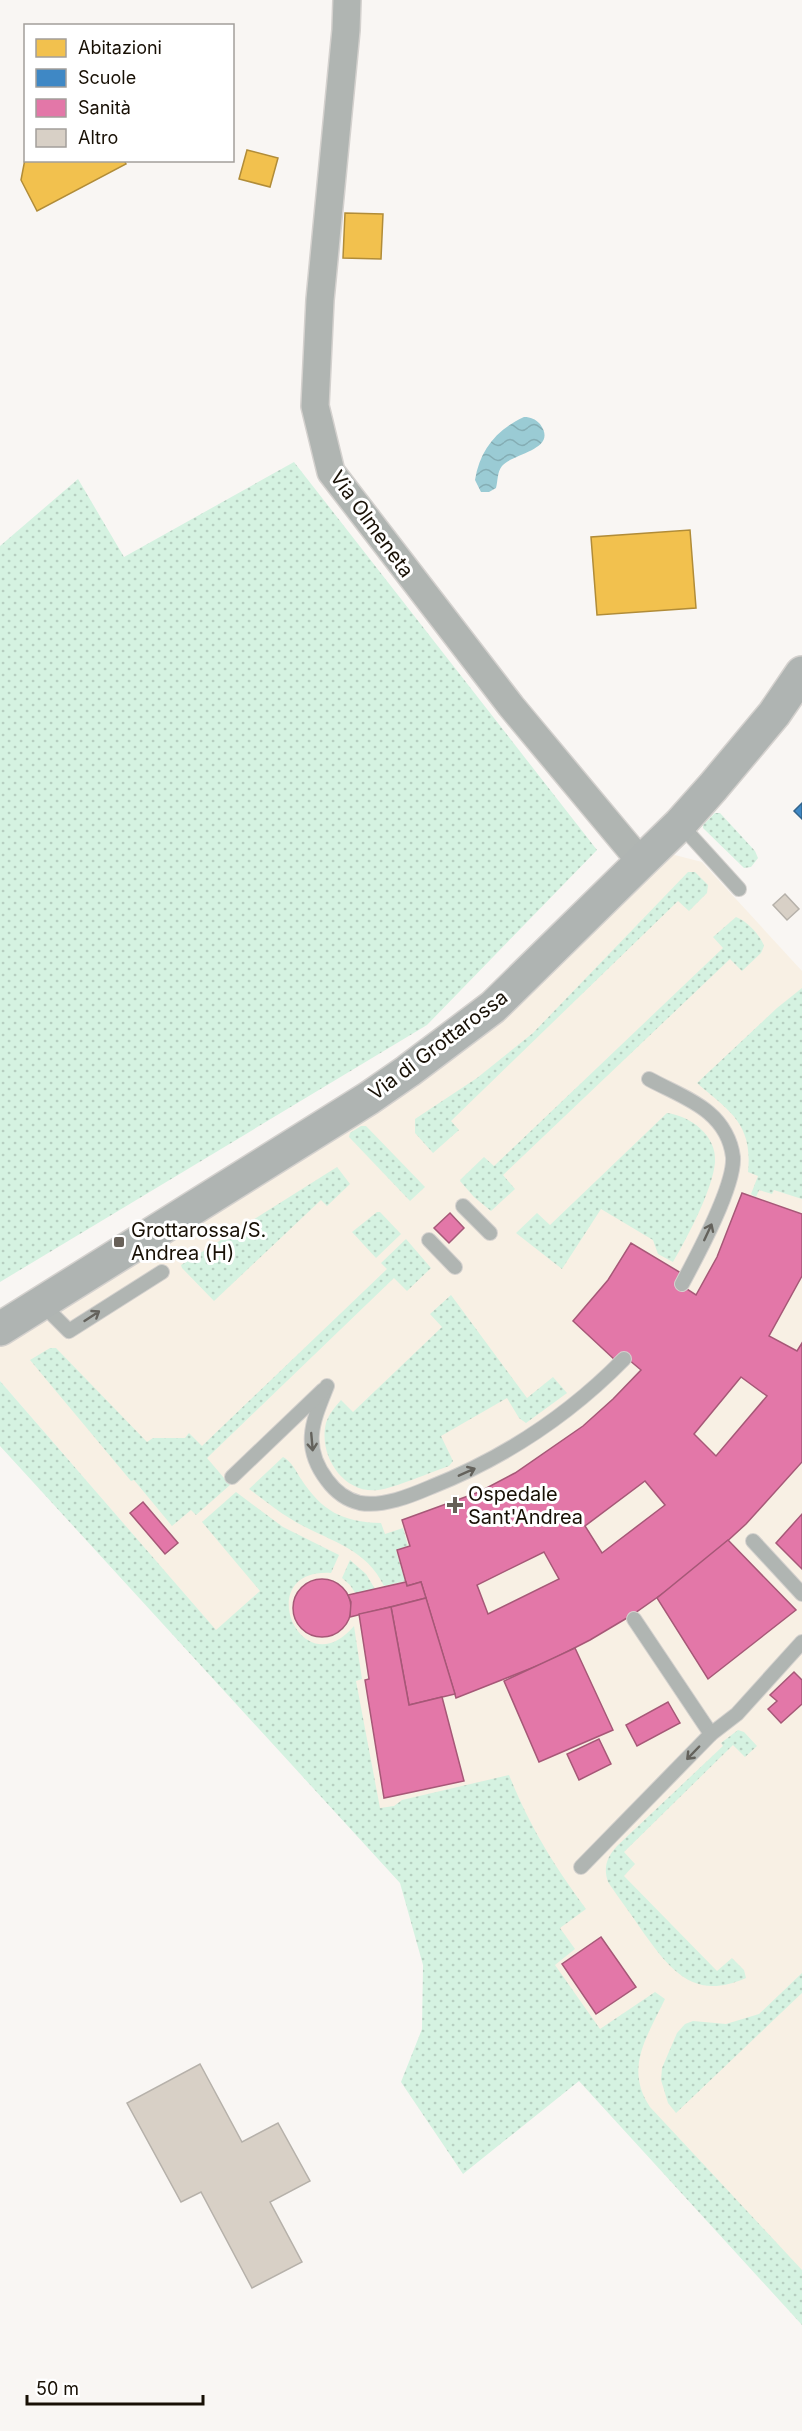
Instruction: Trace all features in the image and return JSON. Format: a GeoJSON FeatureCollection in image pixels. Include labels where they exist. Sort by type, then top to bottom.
{"type":"FeatureCollection","features":[{"type":"Feature","properties":{"kind":"street","name":"Via Olmeneta"},"geometry":{"type":"LineString","coordinates":[[347,0],[320,300],[315,406],[331,472],[504,696],[641,862]]}},
{"type":"Feature","properties":{"kind":"street","name":"Via di Grottarossa"},"geometry":{"type":"LineString","coordinates":[[0,1329],[408,1071],[493,1007],[680,824],[774,714],[802,673]]}},
{"type":"Feature","properties":{"kind":"lane"},"geometry":{"type":"LineString","coordinates":[[680,824],[739,889]]}},
{"type":"Feature","properties":{"kind":"lane"},"geometry":{"type":"LineString","coordinates":[[649,1079],[710,1114],[722,1128],[732,1149],[733,1159],[729,1179],[714,1219],[682,1284]]}},
{"type":"Feature","properties":{"kind":"lane"},"geometry":{"type":"LineString","coordinates":[[464,1206],[490,1233]]}},
{"type":"Feature","properties":{"kind":"lane"},"geometry":{"type":"LineString","coordinates":[[429,1240],[455,1267]]}},
{"type":"Feature","properties":{"kind":"lane"},"geometry":{"type":"LineString","coordinates":[[42,1304],[69,1331],[162,1272]]}},
{"type":"Feature","properties":{"kind":"lane"},"geometry":{"type":"LineString","coordinates":[[232,1477],[327,1386],[312,1423],[310,1436],[315,1459],[324,1477],[343,1496],[357,1502],[373,1503],[413,1494],[498,1457],[562,1413],[624,1359]]}},
{"type":"Feature","properties":{"kind":"lane"},"geometry":{"type":"LineString","coordinates":[[753,1541],[802,1594]]}},
{"type":"Feature","properties":{"kind":"lane"},"geometry":{"type":"LineString","coordinates":[[634,1619],[711,1734]]}},
{"type":"Feature","properties":{"kind":"lane"},"geometry":{"type":"LineString","coordinates":[[581,1867],[711,1734],[737,1714],[802,1642]]}},
{"type":"Feature","properties":{"kind":"shaded area","name":"Ospedale Sant'Andrea"},"geometry":{"type":"Polygon","coordinates":[[[667,853],[702,862],[802,971],[802,2307],[0,1381],[0,1344],[464,1051],[506,1019],[667,853]]]}},
{"type":"Feature","properties":{"kind":"green space"},"geometry":{"type":"Polygon","coordinates":[[[294,462],[597,850],[427,1025],[0,1282],[0,546],[78,479],[124,557],[294,462]]]}},
{"type":"Feature","properties":{"kind":"green space"},"geometry":{"type":"Polygon","coordinates":[[[715,813],[720,813],[755,851],[758,858],[751,867],[744,868],[703,828],[703,825],[715,813]]]}},
{"type":"Feature","properties":{"kind":"green space"},"geometry":{"type":"Polygon","coordinates":[[[688,872],[695,872],[708,885],[707,893],[689,911],[678,901],[451,1121],[459,1130],[433,1153],[415,1133],[415,1119],[477,1078],[533,1033],[688,872]]]}},
{"type":"Feature","properties":{"kind":"green space"},"geometry":{"type":"Polygon","coordinates":[[[736,917],[749,925],[760,938],[764,946],[761,953],[742,971],[730,959],[503,1175],[515,1189],[491,1211],[474,1197],[460,1181],[461,1179],[484,1157],[494,1166],[723,948],[713,937],[736,917]]]}},
{"type":"Feature","properties":{"kind":"green space"},"geometry":{"type":"Polygon","coordinates":[[[802,988],[802,1199],[774,1190],[772,1194],[759,1190],[756,1197],[751,1194],[758,1176],[748,1172],[747,1141],[742,1130],[729,1111],[697,1083],[777,1008],[802,988]]]}},
{"type":"Feature","properties":{"kind":"green space"},"geometry":{"type":"Polygon","coordinates":[[[667,1113],[685,1118],[701,1129],[712,1144],[715,1162],[705,1199],[673,1262],[658,1254],[653,1240],[601,1209],[562,1269],[516,1233],[537,1213],[550,1225],[667,1113]]]}},
{"type":"Feature","properties":{"kind":"green space"},"geometry":{"type":"Polygon","coordinates":[[[361,1126],[366,1126],[425,1187],[410,1201],[349,1137],[350,1133],[361,1126]]]}},
{"type":"Feature","properties":{"kind":"green space"},"geometry":{"type":"Polygon","coordinates":[[[337,1167],[350,1184],[327,1206],[321,1200],[214,1301],[182,1268],[181,1265],[337,1167]]]}},
{"type":"Feature","properties":{"kind":"green space"},"geometry":{"type":"Polygon","coordinates":[[[380,1212],[401,1234],[376,1258],[352,1232],[380,1212]]]}},
{"type":"Feature","properties":{"kind":"green space"},"geometry":{"type":"Polygon","coordinates":[[[406,1239],[431,1268],[407,1291],[394,1278],[207,1458],[230,1485],[196,1515],[191,1510],[172,1526],[134,1480],[131,1481],[30,1360],[50,1348],[56,1348],[147,1442],[153,1438],[185,1438],[189,1433],[202,1446],[387,1269],[381,1263],[406,1239]]]}},
{"type":"Feature","properties":{"kind":"green space"},"geometry":{"type":"Polygon","coordinates":[[[451,1295],[527,1398],[553,1377],[567,1393],[526,1423],[519,1418],[507,1398],[441,1436],[453,1461],[449,1466],[385,1489],[365,1490],[354,1486],[336,1470],[326,1448],[326,1423],[329,1417],[341,1400],[353,1412],[442,1327],[430,1314],[451,1295]]]}},
{"type":"Feature","properties":{"kind":"green space"},"geometry":{"type":"Polygon","coordinates":[[[0,1381],[216,1630],[260,1591],[202,1522],[236,1492],[283,1527],[339,1555],[331,1573],[307,1576],[293,1588],[289,1604],[292,1621],[302,1636],[317,1644],[334,1642],[354,1626],[362,1679],[356,1681],[380,1808],[394,1806],[402,1800],[509,1775],[543,1845],[586,1909],[560,1928],[575,1949],[555,1965],[600,2029],[655,1992],[665,1999],[641,2053],[639,2079],[642,2093],[650,2107],[802,2270],[802,2325],[579,2081],[463,2174],[401,2082],[422,2029],[423,1965],[400,1883],[0,1446],[0,1381]]]}},
{"type":"Feature","properties":{"kind":"green space"},"geometry":{"type":"Polygon","coordinates":[[[283,1457],[291,1464],[317,1499],[334,1513],[355,1520],[381,1523],[385,1534],[403,1528],[408,1546],[396,1550],[405,1581],[384,1586],[376,1573],[355,1553],[304,1527],[249,1489],[283,1457]]]}},
{"type":"Feature","properties":{"kind":"green space"},"geometry":{"type":"Polygon","coordinates":[[[350,1560],[366,1574],[375,1589],[356,1594],[342,1578],[350,1560]]]}},
{"type":"Feature","properties":{"kind":"green space"},"geometry":{"type":"Polygon","coordinates":[[[738,1730],[744,1732],[757,1746],[745,1757],[733,1745],[624,1852],[635,1864],[624,1876],[717,1971],[732,1958],[744,1970],[746,1978],[712,1986],[698,1984],[685,1978],[664,1959],[608,1882],[606,1867],[608,1858],[617,1846],[723,1746],[721,1743],[738,1730]]]}},
{"type":"Feature","properties":{"kind":"green space"},"geometry":{"type":"Polygon","coordinates":[[[802,1973],[802,1993],[676,2113],[668,2103],[661,2080],[662,2068],[677,2033],[685,2024],[693,2021],[726,2024],[759,2014],[802,1973]]]}},
{"type":"Feature","properties":{"kind":"water"},"geometry":{"type":"Polygon","coordinates":[[[524,417],[529,417],[540,424],[544,440],[532,450],[502,466],[496,488],[489,492],[481,492],[475,480],[485,450],[505,428],[524,417]]]}},
{"type":"Feature","properties":{"kind":"building: Abitazioni"},"geometry":{"type":"Polygon","coordinates":[[[247,150],[278,158],[270,187],[239,179],[247,150]]]}},
{"type":"Feature","properties":{"kind":"building: Abitazioni"},"geometry":{"type":"Polygon","coordinates":[[[24,162],[125,162],[126,164],[37,211],[21,180],[24,162]]]}},
{"type":"Feature","properties":{"kind":"building: Abitazioni"},"geometry":{"type":"Polygon","coordinates":[[[345,213],[383,214],[381,259],[343,258],[345,213]]]}},
{"type":"Feature","properties":{"kind":"building: Abitazioni"},"geometry":{"type":"Polygon","coordinates":[[[690,530],[696,608],[597,615],[591,537],[690,530]]]}},
{"type":"Feature","properties":{"kind":"building: Scuole"},"geometry":{"type":"Polygon","coordinates":[[[802,803],[802,819],[794,811],[802,803]]]}},
{"type":"Feature","properties":{"kind":"building: Sanità","name":"Ospedale Sant'Andrea"},"geometry":{"type":"Polygon","coordinates":[[[742,1193],[802,1214],[802,1276],[769,1336],[797,1351],[802,1343],[802,1462],[746,1524],[710,1557],[632,1615],[547,1662],[456,1698],[421,1582],[407,1586],[397,1550],[410,1546],[402,1520],[479,1492],[515,1473],[583,1426],[641,1370],[622,1354],[616,1361],[573,1321],[608,1280],[631,1243],[681,1273],[676,1282],[696,1295],[717,1257],[742,1193]],[[741,1377],[694,1434],[716,1456],[767,1396],[741,1377]],[[645,1481],[585,1526],[602,1553],[665,1505],[645,1481]],[[544,1552],[477,1585],[488,1614],[559,1579],[544,1552]]]}},
{"type":"Feature","properties":{"kind":"building: Sanità"},"geometry":{"type":"Polygon","coordinates":[[[450,1213],[464,1228],[449,1243],[434,1228],[450,1213]]]}},
{"type":"Feature","properties":{"kind":"building: Sanità"},"geometry":{"type":"Polygon","coordinates":[[[143,1502],[178,1543],[165,1554],[130,1513],[143,1502]]]}},
{"type":"Feature","properties":{"kind":"building: Sanità"},"geometry":{"type":"Polygon","coordinates":[[[802,1514],[802,1569],[776,1543],[802,1514]]]}},
{"type":"Feature","properties":{"kind":"building: Sanità"},"geometry":{"type":"Polygon","coordinates":[[[728,1540],[796,1610],[708,1679],[657,1598],[728,1540]]]}},
{"type":"Feature","properties":{"kind":"building: Sanità"},"geometry":{"type":"Polygon","coordinates":[[[322,1579],[333,1581],[346,1592],[351,1608],[349,1619],[338,1632],[322,1637],[311,1635],[298,1624],[293,1608],[295,1597],[306,1584],[322,1579]]]}},
{"type":"Feature","properties":{"kind":"building: Sanità"},"geometry":{"type":"Polygon","coordinates":[[[406,1582],[407,1586],[421,1582],[426,1598],[350,1617],[351,1602],[348,1595],[406,1582]]]}},
{"type":"Feature","properties":{"kind":"building: Sanità"},"geometry":{"type":"Polygon","coordinates":[[[426,1598],[455,1694],[409,1705],[391,1607],[426,1598]]]}},
{"type":"Feature","properties":{"kind":"building: Sanità"},"geometry":{"type":"Polygon","coordinates":[[[391,1607],[409,1705],[442,1697],[464,1781],[384,1798],[365,1680],[369,1679],[359,1614],[391,1607]]]}},
{"type":"Feature","properties":{"kind":"building: Sanità"},"geometry":{"type":"Polygon","coordinates":[[[575,1648],[613,1730],[539,1762],[504,1681],[575,1648]]]}},
{"type":"Feature","properties":{"kind":"building: Sanità"},"geometry":{"type":"Polygon","coordinates":[[[794,1672],[802,1680],[802,1704],[781,1723],[768,1709],[777,1701],[770,1695],[794,1672]]]}},
{"type":"Feature","properties":{"kind":"building: Sanità"},"geometry":{"type":"Polygon","coordinates":[[[668,1702],[680,1723],[637,1746],[626,1725],[668,1702]]]}},
{"type":"Feature","properties":{"kind":"building: Sanità"},"geometry":{"type":"Polygon","coordinates":[[[599,1739],[611,1764],[579,1780],[567,1754],[599,1739]]]}},
{"type":"Feature","properties":{"kind":"building: Sanità"},"geometry":{"type":"Polygon","coordinates":[[[601,1937],[636,1987],[596,2014],[562,1964],[601,1937]]]}},
{"type":"Feature","properties":{"kind":"building: Altro"},"geometry":{"type":"Polygon","coordinates":[[[785,894],[799,909],[787,920],[773,905],[785,894]]]}},
{"type":"Feature","properties":{"kind":"building: Altro"},"geometry":{"type":"Polygon","coordinates":[[[200,2064],[242,2142],[278,2123],[310,2181],[270,2202],[302,2262],[252,2288],[201,2192],[181,2202],[127,2103],[200,2064]]]}},
{"type":"Feature","properties":{"kind":"place","name":"Grottarossa/S. Andrea (H)"},"geometry":{"type":"Point","coordinates":[119,1242]}},
{"type":"Feature","properties":{"kind":"place","name":"Ospedale Sant'Andrea"},"geometry":{"type":"Point","coordinates":[455,1505]}}]}
